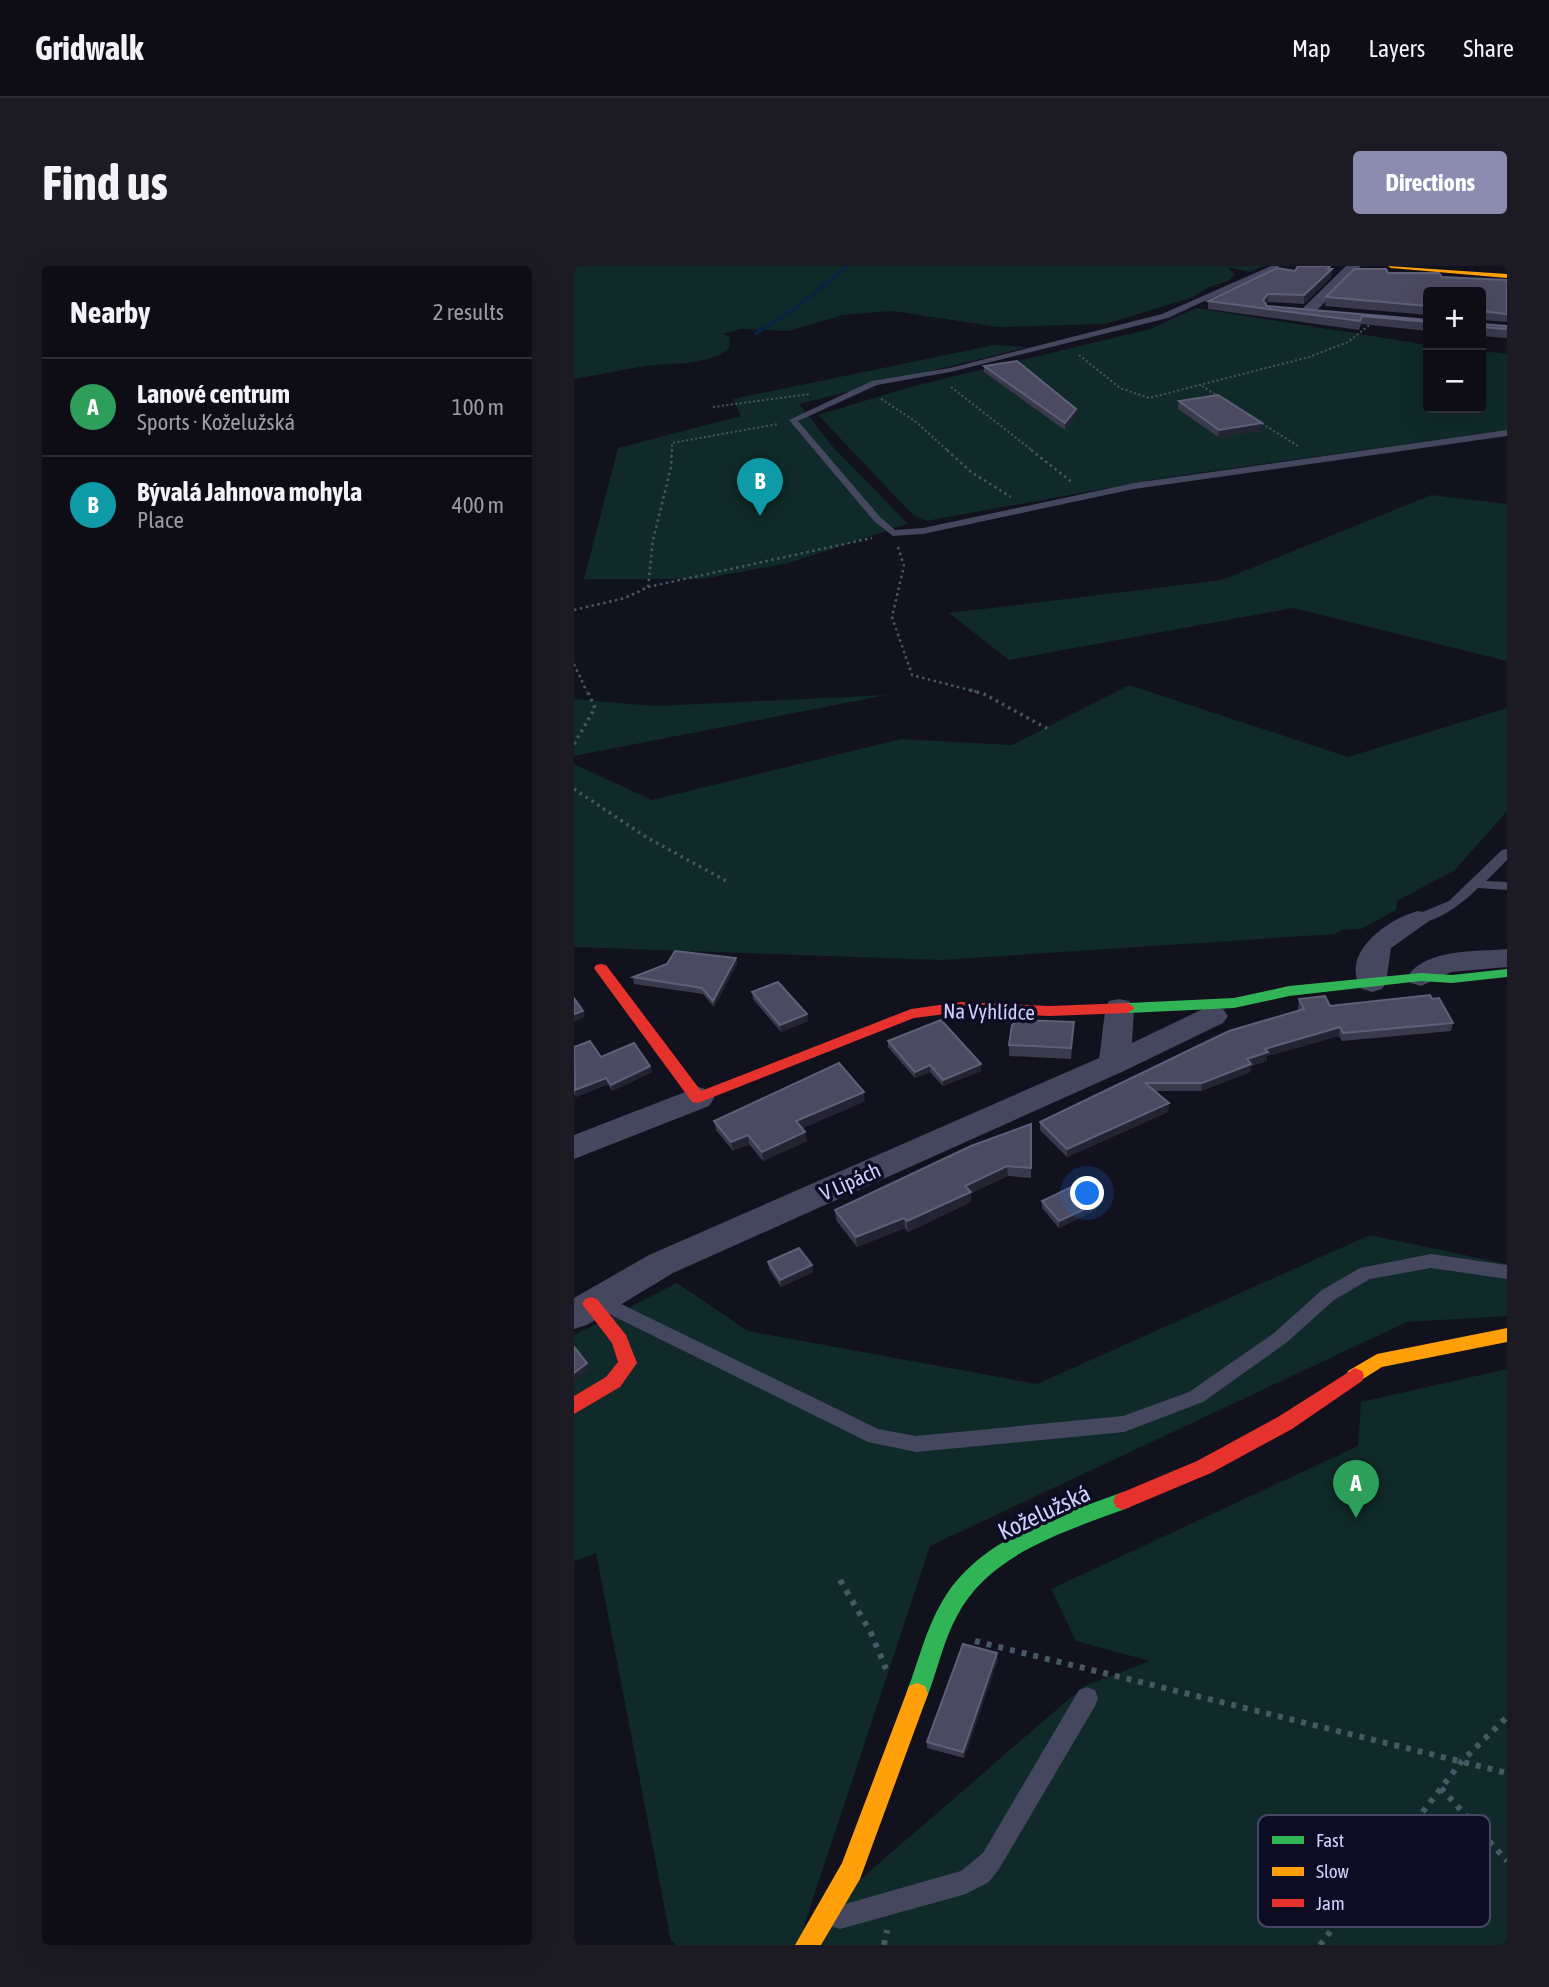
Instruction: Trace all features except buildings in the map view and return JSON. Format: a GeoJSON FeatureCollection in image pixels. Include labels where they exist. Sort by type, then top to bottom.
{"type":"FeatureCollection","features":[{"type":"Feature","properties":{"kind":"street"},"geometry":{"type":"LineString","coordinates":[[1307,312],[1354,266]]}},
{"type":"Feature","properties":{"kind":"street"},"geometry":{"type":"LineString","coordinates":[[1391,266],[1507,276]]}},
{"type":"Feature","properties":{"kind":"street"},"geometry":{"type":"LineString","coordinates":[[1285,310],[1332,314]]}},
{"type":"Feature","properties":{"kind":"street"},"geometry":{"type":"LineString","coordinates":[[1372,983],[1372,955],[1382,939],[1418,919]]}},
{"type":"Feature","properties":{"kind":"street","name":"Na Vyhlídce"},"geometry":{"type":"LineString","coordinates":[[1421,977],[1444,964],[1507,958]]}},
{"type":"Feature","properties":{"kind":"street"},"geometry":{"type":"LineString","coordinates":[[574,1148],[698,1098],[601,968]]}},
{"type":"Feature","properties":{"kind":"street","name":"Na Vyhlídce"},"geometry":{"type":"LineString","coordinates":[[698,1098],[911,1014],[961,1007],[1050,1012],[1234,1003],[1289,991],[1421,977],[1452,979],[1507,974]]}},
{"type":"Feature","properties":{"kind":"street"},"geometry":{"type":"LineString","coordinates":[[1113,1065],[1120,1029],[1119,1008]]}},
{"type":"Feature","properties":{"kind":"street","name":"V Lipách"},"geometry":{"type":"LineString","coordinates":[[584,1301],[660,1264],[1113,1065],[1213,1016]]}},
{"type":"Feature","properties":{"kind":"street"},"geometry":{"type":"LineString","coordinates":[[574,1406],[621,1380],[629,1367],[627,1350],[584,1301]]}},
{"type":"Feature","properties":{"kind":"street","name":"Koželužská"},"geometry":{"type":"LineString","coordinates":[[807,1945],[851,1870],[950,1607],[978,1570],[1033,1538],[1204,1467],[1285,1423],[1377,1362],[1507,1335]]}},
{"type":"Feature","properties":{"kind":"lane"},"geometry":{"type":"LineString","coordinates":[[1277,266],[1165,316],[1060,344],[929,374],[875,383],[793,420],[877,519],[893,533],[923,531],[1134,486],[1507,433]]}},
{"type":"Feature","properties":{"kind":"lane"},"geometry":{"type":"LineString","coordinates":[[1418,919],[1454,904],[1507,853]]}},
{"type":"Feature","properties":{"kind":"lane"},"geometry":{"type":"LineString","coordinates":[[1475,884],[1507,886]]}},
{"type":"Feature","properties":{"kind":"lane"},"geometry":{"type":"LineString","coordinates":[[584,1301],[875,1436],[916,1444],[1125,1424],[1196,1396],[1280,1338],[1328,1295],[1366,1273],[1431,1261],[1507,1272]]}},
{"type":"Feature","properties":{"kind":"lane"},"geometry":{"type":"LineString","coordinates":[[821,1923],[965,1882],[980,1873],[991,1861],[1087,1698]]}},
{"type":"Feature","properties":{"kind":"path"},"geometry":{"type":"LineString","coordinates":[[1060,344],[1091,362],[1127,396],[1149,398],[1309,357],[1339,345],[1380,318]]}},
{"type":"Feature","properties":{"kind":"path"},"geometry":{"type":"LineString","coordinates":[[929,374],[946,383],[1089,495]]}},
{"type":"Feature","properties":{"kind":"path"},"geometry":{"type":"LineString","coordinates":[[1201,385],[1222,398]]}},
{"type":"Feature","properties":{"kind":"path"},"geometry":{"type":"LineString","coordinates":[[858,390],[894,407],[971,472],[1029,508]]}},
{"type":"Feature","properties":{"kind":"path"},"geometry":{"type":"LineString","coordinates":[[713,407],[817,393]]}},
{"type":"Feature","properties":{"kind":"path"},"geometry":{"type":"LineString","coordinates":[[1254,418],[1319,460]]}},
{"type":"Feature","properties":{"kind":"path"},"geometry":{"type":"LineString","coordinates":[[648,587],[653,540],[671,467],[672,443],[748,431],[793,420]]}},
{"type":"Feature","properties":{"kind":"path"},"geometry":{"type":"LineString","coordinates":[[574,610],[625,598],[648,587],[893,533],[904,566],[892,617],[912,675],[984,694],[1048,729]]}},
{"type":"Feature","properties":{"kind":"path"},"geometry":{"type":"LineString","coordinates":[[574,664],[595,708],[574,744]]}},
{"type":"Feature","properties":{"kind":"path"},"geometry":{"type":"LineString","coordinates":[[574,789],[657,843],[728,883]]}},
{"type":"Feature","properties":{"kind":"path"},"geometry":{"type":"LineString","coordinates":[[840,1580],[871,1633],[890,1678]]}},
{"type":"Feature","properties":{"kind":"path"},"geometry":{"type":"LineString","coordinates":[[982,1643],[1507,1773]]}},
{"type":"Feature","properties":{"kind":"path"},"geometry":{"type":"LineString","coordinates":[[1420,1815],[1462,1761],[1507,1717]]}},
{"type":"Feature","properties":{"kind":"path"},"geometry":{"type":"LineString","coordinates":[[1441,1788],[1465,1815]]}},
{"type":"Feature","properties":{"kind":"path"},"geometry":{"type":"LineString","coordinates":[[1490,1842],[1507,1861]]}},
{"type":"Feature","properties":{"kind":"path"},"geometry":{"type":"LineString","coordinates":[[1320,1945],[1334,1927]]}},
{"type":"Feature","properties":{"kind":"green space"},"geometry":{"type":"Polygon","coordinates":[[[574,266],[1264,266],[1250,272],[1227,267],[1235,274],[1230,280],[1209,287],[1193,297],[1106,324],[998,327],[892,311],[843,315],[788,331],[741,329],[723,334],[730,337],[729,349],[708,359],[645,366],[574,379],[574,266]]]}},
{"type":"Feature","properties":{"kind":"green space"},"geometry":{"type":"Polygon","coordinates":[[[1196,308],[1423,344],[1423,413],[1486,413],[1486,352],[1507,354],[1507,430],[1163,478],[926,521],[913,515],[818,415],[910,387],[1150,329],[1196,308]]]}},
{"type":"Feature","properties":{"kind":"green space"},"geometry":{"type":"Polygon","coordinates":[[[994,345],[1028,347],[799,404],[834,448],[908,524],[789,563],[702,579],[584,579],[618,448],[741,416],[733,399],[994,345]]]}},
{"type":"Feature","properties":{"kind":"green space"},"geometry":{"type":"Polygon","coordinates":[[[1431,495],[1507,504],[1507,661],[1293,608],[1009,660],[949,613],[1222,580],[1431,495]]]}},
{"type":"Feature","properties":{"kind":"green space"},"geometry":{"type":"Polygon","coordinates":[[[1129,685],[1348,757],[1507,708],[1507,811],[1455,870],[1397,901],[1396,910],[1361,929],[1342,930],[1335,934],[942,960],[574,947],[574,764],[652,800],[901,739],[1012,745],[1129,685]]]}},
{"type":"Feature","properties":{"kind":"green space"},"geometry":{"type":"Polygon","coordinates":[[[887,695],[574,756],[574,699],[655,706],[887,695]]]}},
{"type":"Feature","properties":{"kind":"green space"},"geometry":{"type":"Polygon","coordinates":[[[1370,1235],[1507,1264],[1507,1316],[1407,1322],[930,1546],[803,1929],[1084,1686],[1150,1661],[1076,1641],[1051,1589],[1358,1446],[1361,1402],[1507,1369],[1507,1945],[676,1945],[671,1941],[596,1553],[574,1561],[574,1335],[677,1283],[748,1331],[1037,1384],[1370,1235]]]}},
{"type":"Feature","properties":{"kind":"waterway"},"geometry":{"type":"LineString","coordinates":[[756,333],[796,308],[848,266]]}},
{"type":"Feature","properties":{"kind":"traffic: fast"},"geometry":{"type":"LineString","coordinates":[[1128,1008],[1234,1003],[1289,991],[1421,977],[1452,979],[1507,973]]}},
{"type":"Feature","properties":{"kind":"traffic: fast"},"geometry":{"type":"LineString","coordinates":[[917,1694],[949,1609],[963,1588],[981,1569],[1002,1554],[1050,1529],[1123,1501]]}},
{"type":"Feature","properties":{"kind":"traffic: slow"},"geometry":{"type":"LineString","coordinates":[[1391,266],[1507,276]]}},
{"type":"Feature","properties":{"kind":"traffic: slow"},"geometry":{"type":"LineString","coordinates":[[1355,1376],[1377,1361],[1507,1335]]}},
{"type":"Feature","properties":{"kind":"traffic: slow"},"geometry":{"type":"LineString","coordinates":[[807,1945],[851,1870],[917,1694]]}},
{"type":"Feature","properties":{"kind":"traffic: jam"},"geometry":{"type":"LineString","coordinates":[[601,968],[698,1098],[911,1014],[961,1007],[1050,1011],[1128,1008]]}},
{"type":"Feature","properties":{"kind":"traffic: jam"},"geometry":{"type":"LineString","coordinates":[[574,1406],[613,1382],[628,1363],[620,1340],[591,1304]]}},
{"type":"Feature","properties":{"kind":"traffic: jam"},"geometry":{"type":"LineString","coordinates":[[1123,1501],[1204,1467],[1285,1423],[1355,1376]]}},
{"type":"Feature","properties":{"kind":"place","name":"Bývalá Jahnova mohyla"},"geometry":{"type":"Point","coordinates":[760,516]}},
{"type":"Feature","properties":{"kind":"place","name":"Lanové centrum"},"geometry":{"type":"Point","coordinates":[1356,1518]}}]}
